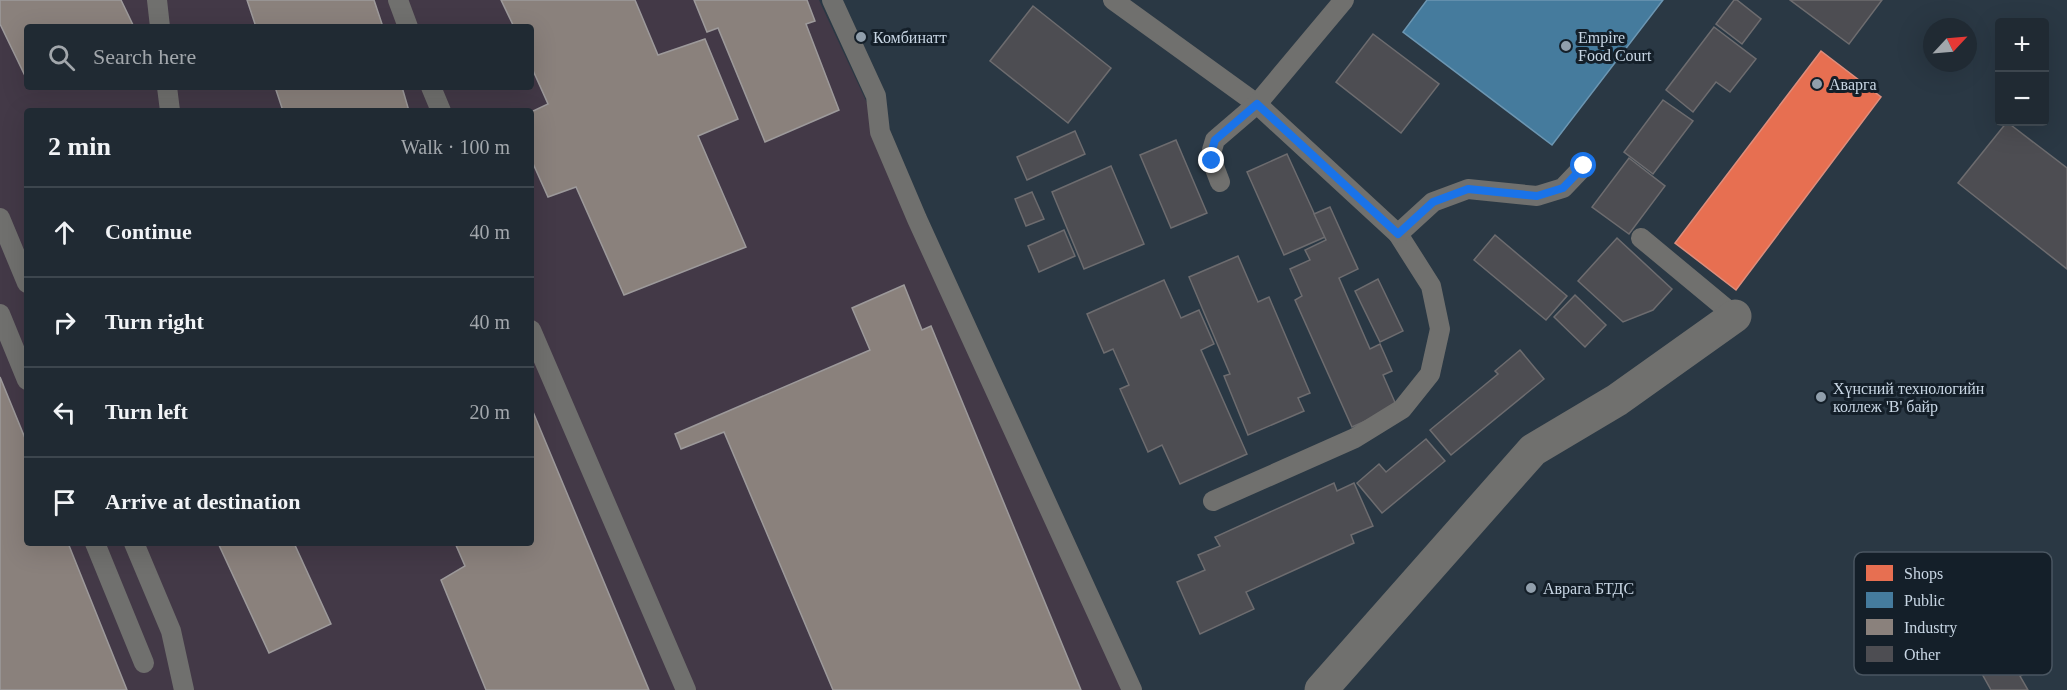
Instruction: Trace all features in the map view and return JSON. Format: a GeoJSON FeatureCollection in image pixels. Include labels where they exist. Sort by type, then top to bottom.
{"type":"FeatureCollection","features":[{"type":"Feature","properties":{"kind":"street"},"geometry":{"type":"LineString","coordinates":[[1321,690],[1533,450],[1617,399],[1735,316]]}},
{"type":"Feature","properties":{"kind":"lane"},"geometry":{"type":"LineString","coordinates":[[157,0],[160,24]]}},
{"type":"Feature","properties":{"kind":"lane"},"geometry":{"type":"LineString","coordinates":[[398,0],[407,24]]}},
{"type":"Feature","properties":{"kind":"lane"},"geometry":{"type":"LineString","coordinates":[[832,0],[876,96],[880,132],[917,219],[1132,690]]}},
{"type":"Feature","properties":{"kind":"lane"},"geometry":{"type":"LineString","coordinates":[[1113,0],[1257,104],[1398,234],[1431,286],[1440,329],[1430,375],[1402,410],[1355,438],[1213,501]]}},
{"type":"Feature","properties":{"kind":"lane"},"geometry":{"type":"LineString","coordinates":[[1220,182],[1212,161],[1215,140],[1257,104],[1344,0]]}},
{"type":"Feature","properties":{"kind":"lane"},"geometry":{"type":"LineString","coordinates":[[167,90],[170,108]]}},
{"type":"Feature","properties":{"kind":"lane"},"geometry":{"type":"LineString","coordinates":[[432,90],[440,108]]}},
{"type":"Feature","properties":{"kind":"lane"},"geometry":{"type":"LineString","coordinates":[[1398,234],[1433,202],[1468,189],[1537,196],[1563,188],[1584,166]]}},
{"type":"Feature","properties":{"kind":"lane"},"geometry":{"type":"LineString","coordinates":[[0,218],[24,276]]}},
{"type":"Feature","properties":{"kind":"lane"},"geometry":{"type":"LineString","coordinates":[[1641,238],[1735,316]]}},
{"type":"Feature","properties":{"kind":"lane"},"geometry":{"type":"LineString","coordinates":[[0,314],[24,373]]}},
{"type":"Feature","properties":{"kind":"lane"},"geometry":{"type":"LineString","coordinates":[[534,337],[686,690]]}},
{"type":"Feature","properties":{"kind":"lane"},"geometry":{"type":"LineString","coordinates":[[95,546],[144,663]]}},
{"type":"Feature","properties":{"kind":"lane"},"geometry":{"type":"LineString","coordinates":[[135,546],[171,631],[184,690]]}},
{"type":"Feature","properties":{"kind":"shaded area"},"geometry":{"type":"Polygon","coordinates":[[[0,0],[819,0],[1141,690],[0,690],[0,0]]]}},
{"type":"Feature","properties":{"kind":"building: Shops"},"geometry":{"type":"Polygon","coordinates":[[[1821,51],[1881,97],[1736,290],[1675,243],[1821,51]]]}},
{"type":"Feature","properties":{"kind":"building: Public"},"geometry":{"type":"Polygon","coordinates":[[[1427,0],[1663,0],[1552,145],[1403,32],[1427,0]]]}},
{"type":"Feature","properties":{"kind":"building: Industry"},"geometry":{"type":"Polygon","coordinates":[[[0,0],[121,0],[133,24],[24,24],[24,74],[0,24],[0,0]]]}},
{"type":"Feature","properties":{"kind":"building: Industry"},"geometry":{"type":"Polygon","coordinates":[[[247,0],[374,0],[382,24],[255,24],[247,0]]]}},
{"type":"Feature","properties":{"kind":"building: Industry"},"geometry":{"type":"Polygon","coordinates":[[[501,0],[635,0],[658,55],[705,39],[738,119],[698,136],[746,247],[624,295],[576,187],[548,197],[534,166],[534,111],[548,104],[534,73],[534,24],[513,24],[501,0]]]}},
{"type":"Feature","properties":{"kind":"building: Industry"},"geometry":{"type":"Polygon","coordinates":[[[694,0],[807,0],[815,21],[806,24],[839,110],[765,142],[718,28],[707,32],[694,0]]]}},
{"type":"Feature","properties":{"kind":"building: Industry"},"geometry":{"type":"Polygon","coordinates":[[[276,90],[403,90],[408,108],[282,108],[276,90]]]}},
{"type":"Feature","properties":{"kind":"building: Industry"},"geometry":{"type":"Polygon","coordinates":[[[904,285],[922,330],[931,326],[1081,690],[833,690],[724,432],[681,449],[675,434],[870,350],[852,308],[904,285]]]}},
{"type":"Feature","properties":{"kind":"building: Industry"},"geometry":{"type":"Polygon","coordinates":[[[0,377],[24,436],[24,546],[69,546],[127,690],[0,690],[0,377]]]}},
{"type":"Feature","properties":{"kind":"building: Industry"},"geometry":{"type":"Polygon","coordinates":[[[534,414],[649,690],[486,690],[441,580],[465,566],[456,546],[534,546],[534,414]]]}},
{"type":"Feature","properties":{"kind":"building: Industry"},"geometry":{"type":"Polygon","coordinates":[[[219,546],[295,546],[331,624],[269,653],[219,546]]]}},
{"type":"Feature","properties":{"kind":"building: Other"},"geometry":{"type":"Polygon","coordinates":[[[1734,0],[1761,19],[1742,44],[1716,24],[1734,0]]]}},
{"type":"Feature","properties":{"kind":"building: Other"},"geometry":{"type":"Polygon","coordinates":[[[1790,0],[1882,0],[1849,44],[1790,0]]]}},
{"type":"Feature","properties":{"kind":"building: Other"},"geometry":{"type":"Polygon","coordinates":[[[1033,6],[1111,68],[1068,123],[990,61],[1033,6]]]}},
{"type":"Feature","properties":{"kind":"building: Other"},"geometry":{"type":"Polygon","coordinates":[[[1714,27],[1756,59],[1730,92],[1716,82],[1693,112],[1666,90],[1714,27]]]}},
{"type":"Feature","properties":{"kind":"building: Other"},"geometry":{"type":"Polygon","coordinates":[[[1373,34],[1439,84],[1401,133],[1336,82],[1373,34]]]}},
{"type":"Feature","properties":{"kind":"building: Other"},"geometry":{"type":"Polygon","coordinates":[[[1663,100],[1693,121],[1653,174],[1624,152],[1663,100]]]}},
{"type":"Feature","properties":{"kind":"building: Other"},"geometry":{"type":"Polygon","coordinates":[[[2004,126],[2012,126],[2067,168],[2067,269],[1958,183],[2004,126]]]}},
{"type":"Feature","properties":{"kind":"building: Other"},"geometry":{"type":"Polygon","coordinates":[[[1075,131],[1085,154],[1027,180],[1017,157],[1075,131]]]}},
{"type":"Feature","properties":{"kind":"building: Other"},"geometry":{"type":"Polygon","coordinates":[[[1176,140],[1207,213],[1171,228],[1140,155],[1176,140]]]}},
{"type":"Feature","properties":{"kind":"building: Other"},"geometry":{"type":"Polygon","coordinates":[[[1287,154],[1325,237],[1284,255],[1247,172],[1287,154]]]}},
{"type":"Feature","properties":{"kind":"building: Other"},"geometry":{"type":"Polygon","coordinates":[[[1629,158],[1665,186],[1629,234],[1592,207],[1629,158]]]}},
{"type":"Feature","properties":{"kind":"building: Other"},"geometry":{"type":"Polygon","coordinates":[[[1111,166],[1144,244],[1084,269],[1052,192],[1111,166]]]}},
{"type":"Feature","properties":{"kind":"building: Other"},"geometry":{"type":"Polygon","coordinates":[[[1032,192],[1044,219],[1026,226],[1015,199],[1032,192]]]}},
{"type":"Feature","properties":{"kind":"building: Other"},"geometry":{"type":"Polygon","coordinates":[[[1330,207],[1358,269],[1339,278],[1370,349],[1380,344],[1392,371],[1383,375],[1397,407],[1352,427],[1295,300],[1302,296],[1290,269],[1310,260],[1305,250],[1326,240],[1314,214],[1330,207]]]}},
{"type":"Feature","properties":{"kind":"building: Other"},"geometry":{"type":"Polygon","coordinates":[[[1064,230],[1075,256],[1039,272],[1028,246],[1064,230]]]}},
{"type":"Feature","properties":{"kind":"building: Other"},"geometry":{"type":"Polygon","coordinates":[[[1495,235],[1567,296],[1546,320],[1474,260],[1495,235]]]}},
{"type":"Feature","properties":{"kind":"building: Other"},"geometry":{"type":"Polygon","coordinates":[[[1617,238],[1672,289],[1653,310],[1623,322],[1578,281],[1617,238]]]}},
{"type":"Feature","properties":{"kind":"building: Other"},"geometry":{"type":"Polygon","coordinates":[[[1238,256],[1258,302],[1269,297],[1310,393],[1298,398],[1304,411],[1248,435],[1224,376],[1230,374],[1189,277],[1238,256]]]}},
{"type":"Feature","properties":{"kind":"building: Other"},"geometry":{"type":"Polygon","coordinates":[[[1378,279],[1403,331],[1380,342],[1355,291],[1378,279]]]}},
{"type":"Feature","properties":{"kind":"building: Other"},"geometry":{"type":"Polygon","coordinates":[[[1164,280],[1181,318],[1199,310],[1214,344],[1201,350],[1247,454],[1180,484],[1162,445],[1148,452],[1120,389],[1129,385],[1113,349],[1104,353],[1087,314],[1164,280]]]}},
{"type":"Feature","properties":{"kind":"building: Other"},"geometry":{"type":"Polygon","coordinates":[[[1575,295],[1606,325],[1585,347],[1554,317],[1575,295]]]}},
{"type":"Feature","properties":{"kind":"building: Other"},"geometry":{"type":"Polygon","coordinates":[[[1520,350],[1544,379],[1451,455],[1430,430],[1498,374],[1495,371],[1520,350]]]}},
{"type":"Feature","properties":{"kind":"building: Other"},"geometry":{"type":"Polygon","coordinates":[[[1426,439],[1445,461],[1382,513],[1357,483],[1379,464],[1386,472],[1426,439]]]}},
{"type":"Feature","properties":{"kind":"building: Other"},"geometry":{"type":"Polygon","coordinates":[[[1334,483],[1337,491],[1354,483],[1373,526],[1351,535],[1354,543],[1246,592],[1254,609],[1200,634],[1177,582],[1205,570],[1198,555],[1220,546],[1215,537],[1334,483]]]}},
{"type":"Feature","properties":{"kind":"building: Other"},"geometry":{"type":"Polygon","coordinates":[[[1983,675],[2022,675],[2020,676],[2028,690],[1991,690],[1983,675]]]}},
{"type":"Feature","properties":{"kind":"place","name":"Комбинатт"},"geometry":{"type":"Point","coordinates":[861,37]}},
{"type":"Feature","properties":{"kind":"place","name":"Empire Food Court"},"geometry":{"type":"Point","coordinates":[1566,46]}},
{"type":"Feature","properties":{"kind":"place","name":"Аварга"},"geometry":{"type":"Point","coordinates":[1817,84]}},
{"type":"Feature","properties":{"kind":"place","name":"Хүнсний технологийн коллеж 'B' байр"},"geometry":{"type":"Point","coordinates":[1821,397]}},
{"type":"Feature","properties":{"kind":"place","name":"Аврага БТДС"},"geometry":{"type":"Point","coordinates":[1531,588]}},
{"type":"Feature","properties":{"kind":"route"},"geometry":{"type":"LineString","coordinates":[[1212,161],[1215,140],[1257,104],[1398,234],[1433,202],[1468,189],[1537,196],[1563,188],[1584,166]]}}]}
